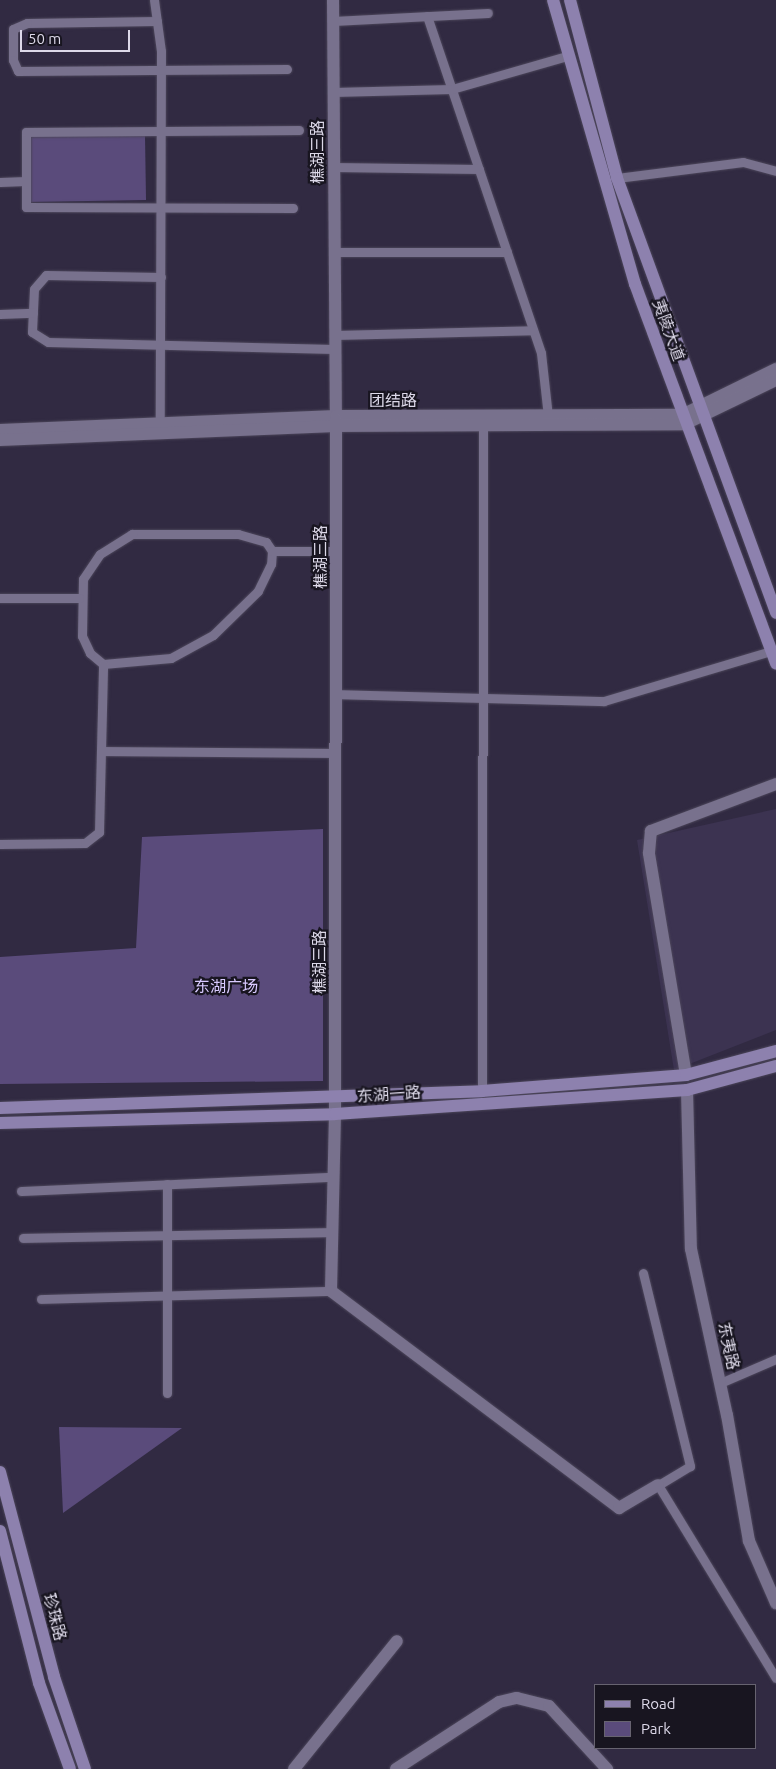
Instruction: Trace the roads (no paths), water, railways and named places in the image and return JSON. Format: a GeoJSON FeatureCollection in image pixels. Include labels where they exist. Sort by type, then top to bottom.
{"type":"FeatureCollection","features":[{"type":"Feature","properties":{"kind":"main road","name":"夷陵大道"},"geometry":{"type":"LineString","coordinates":[[553,0],[567,56],[635,284],[683,419],[776,664]]}},
{"type":"Feature","properties":{"kind":"main road","name":"夷陵大道"},"geometry":{"type":"LineString","coordinates":[[570,0],[617,178],[701,414],[776,613]]}},
{"type":"Feature","properties":{"kind":"main road"},"geometry":{"type":"LineString","coordinates":[[0,1108],[335,1099],[482,1091],[686,1075],[776,1052]]}},
{"type":"Feature","properties":{"kind":"main road","name":"东湖一路"},"geometry":{"type":"LineString","coordinates":[[0,1123],[335,1114],[687,1090],[776,1066]]}},
{"type":"Feature","properties":{"kind":"main road","name":"珍珠路"},"geometry":{"type":"LineString","coordinates":[[0,1472],[54,1678],[86,1769]]}},
{"type":"Feature","properties":{"kind":"main road","name":"珍珠路"},"geometry":{"type":"LineString","coordinates":[[0,1531],[39,1683],[70,1769]]}},
{"type":"Feature","properties":{"kind":"street","name":"樵湖三路"},"geometry":{"type":"LineString","coordinates":[[331,1291],[335,1114],[336,753],[336,421],[332,0]]}},
{"type":"Feature","properties":{"kind":"street","name":"团结路"},"geometry":{"type":"LineString","coordinates":[[701,414],[776,369]]}},
{"type":"Feature","properties":{"kind":"street","name":"团结路"},"geometry":{"type":"LineString","coordinates":[[0,440],[336,421],[484,425],[683,419],[701,414],[776,380]]}},
{"type":"Feature","properties":{"kind":"street","name":"团结路"},"geometry":{"type":"LineString","coordinates":[[0,430],[160,423],[548,416],[683,419]]}},
{"type":"Feature","properties":{"kind":"street"},"geometry":{"type":"LineString","coordinates":[[686,1075],[650,863],[650,831],[776,784]]}},
{"type":"Feature","properties":{"kind":"street","name":"东夷路"},"geometry":{"type":"LineString","coordinates":[[687,1090],[691,1249],[720,1383],[749,1541],[776,1603]]}},
{"type":"Feature","properties":{"kind":"street"},"geometry":{"type":"LineString","coordinates":[[331,1291],[619,1508],[658,1485]]}},
{"type":"Feature","properties":{"kind":"street"},"geometry":{"type":"LineString","coordinates":[[294,1769],[398,1641]]}},
{"type":"Feature","properties":{"kind":"street"},"geometry":{"type":"LineString","coordinates":[[396,1769],[499,1702],[516,1698],[549,1706],[607,1769]]}},
{"type":"Feature","properties":{"kind":"lane"},"geometry":{"type":"LineString","coordinates":[[154,0],[161,70],[160,423]]}},
{"type":"Feature","properties":{"kind":"lane"},"geometry":{"type":"LineString","coordinates":[[333,21],[488,12]]}},
{"type":"Feature","properties":{"kind":"lane"},"geometry":{"type":"LineString","coordinates":[[427,16],[533,330],[545,377],[548,416]]}},
{"type":"Feature","properties":{"kind":"lane"},"geometry":{"type":"LineString","coordinates":[[157,21],[27,24],[13,29],[13,60],[18,70],[288,69]]}},
{"type":"Feature","properties":{"kind":"lane"},"geometry":{"type":"LineString","coordinates":[[333,92],[452,89],[567,56]]}},
{"type":"Feature","properties":{"kind":"lane"},"geometry":{"type":"LineString","coordinates":[[293,208],[26,208],[26,132],[299,130]]}},
{"type":"Feature","properties":{"kind":"lane"},"geometry":{"type":"LineString","coordinates":[[617,178],[743,162],[776,171]]}},
{"type":"Feature","properties":{"kind":"lane"},"geometry":{"type":"LineString","coordinates":[[333,167],[479,169]]}},
{"type":"Feature","properties":{"kind":"lane"},"geometry":{"type":"LineString","coordinates":[[0,182],[26,181]]}},
{"type":"Feature","properties":{"kind":"lane"},"geometry":{"type":"LineString","coordinates":[[334,252],[507,252]]}},
{"type":"Feature","properties":{"kind":"lane"},"geometry":{"type":"LineString","coordinates":[[161,277],[46,275],[34,289],[32,332],[48,342],[334,349]]}},
{"type":"Feature","properties":{"kind":"lane"},"geometry":{"type":"LineString","coordinates":[[0,314],[33,313]]}},
{"type":"Feature","properties":{"kind":"lane"},"geometry":{"type":"LineString","coordinates":[[334,335],[533,330]]}},
{"type":"Feature","properties":{"kind":"lane"},"geometry":{"type":"LineString","coordinates":[[482,1091],[484,425]]}},
{"type":"Feature","properties":{"kind":"lane"},"geometry":{"type":"LineString","coordinates":[[132,534],[238,534],[266,542],[272,551],[258,591],[213,635],[171,658],[103,664],[90,653],[82,636],[79,598],[83,579],[100,554],[132,534]]}},
{"type":"Feature","properties":{"kind":"lane"},"geometry":{"type":"LineString","coordinates":[[272,551],[336,551]]}},
{"type":"Feature","properties":{"kind":"lane"},"geometry":{"type":"LineString","coordinates":[[0,598],[79,598]]}},
{"type":"Feature","properties":{"kind":"lane"},"geometry":{"type":"LineString","coordinates":[[336,694],[604,701],[771,651]]}},
{"type":"Feature","properties":{"kind":"lane"},"geometry":{"type":"LineString","coordinates":[[0,844],[85,843],[99,832],[103,751],[103,664]]}},
{"type":"Feature","properties":{"kind":"lane"},"geometry":{"type":"LineString","coordinates":[[103,751],[336,753]]}},
{"type":"Feature","properties":{"kind":"lane"},"geometry":{"type":"LineString","coordinates":[[21,1191],[334,1177]]}},
{"type":"Feature","properties":{"kind":"lane"},"geometry":{"type":"LineString","coordinates":[[167,1184],[164,1298],[167,1394]]}},
{"type":"Feature","properties":{"kind":"lane"},"geometry":{"type":"LineString","coordinates":[[23,1238],[332,1232]]}},
{"type":"Feature","properties":{"kind":"lane"},"geometry":{"type":"LineString","coordinates":[[643,1273],[690,1466],[658,1485],[776,1678]]}},
{"type":"Feature","properties":{"kind":"lane"},"geometry":{"type":"LineString","coordinates":[[41,1299],[164,1298],[331,1291]]}},
{"type":"Feature","properties":{"kind":"lane"},"geometry":{"type":"LineString","coordinates":[[720,1383],[776,1358]]}},
{"type":"Feature","properties":{"kind":"park label","name":"东湖广场"},"geometry":{"type":"Point","coordinates":[226,986]}}]}
